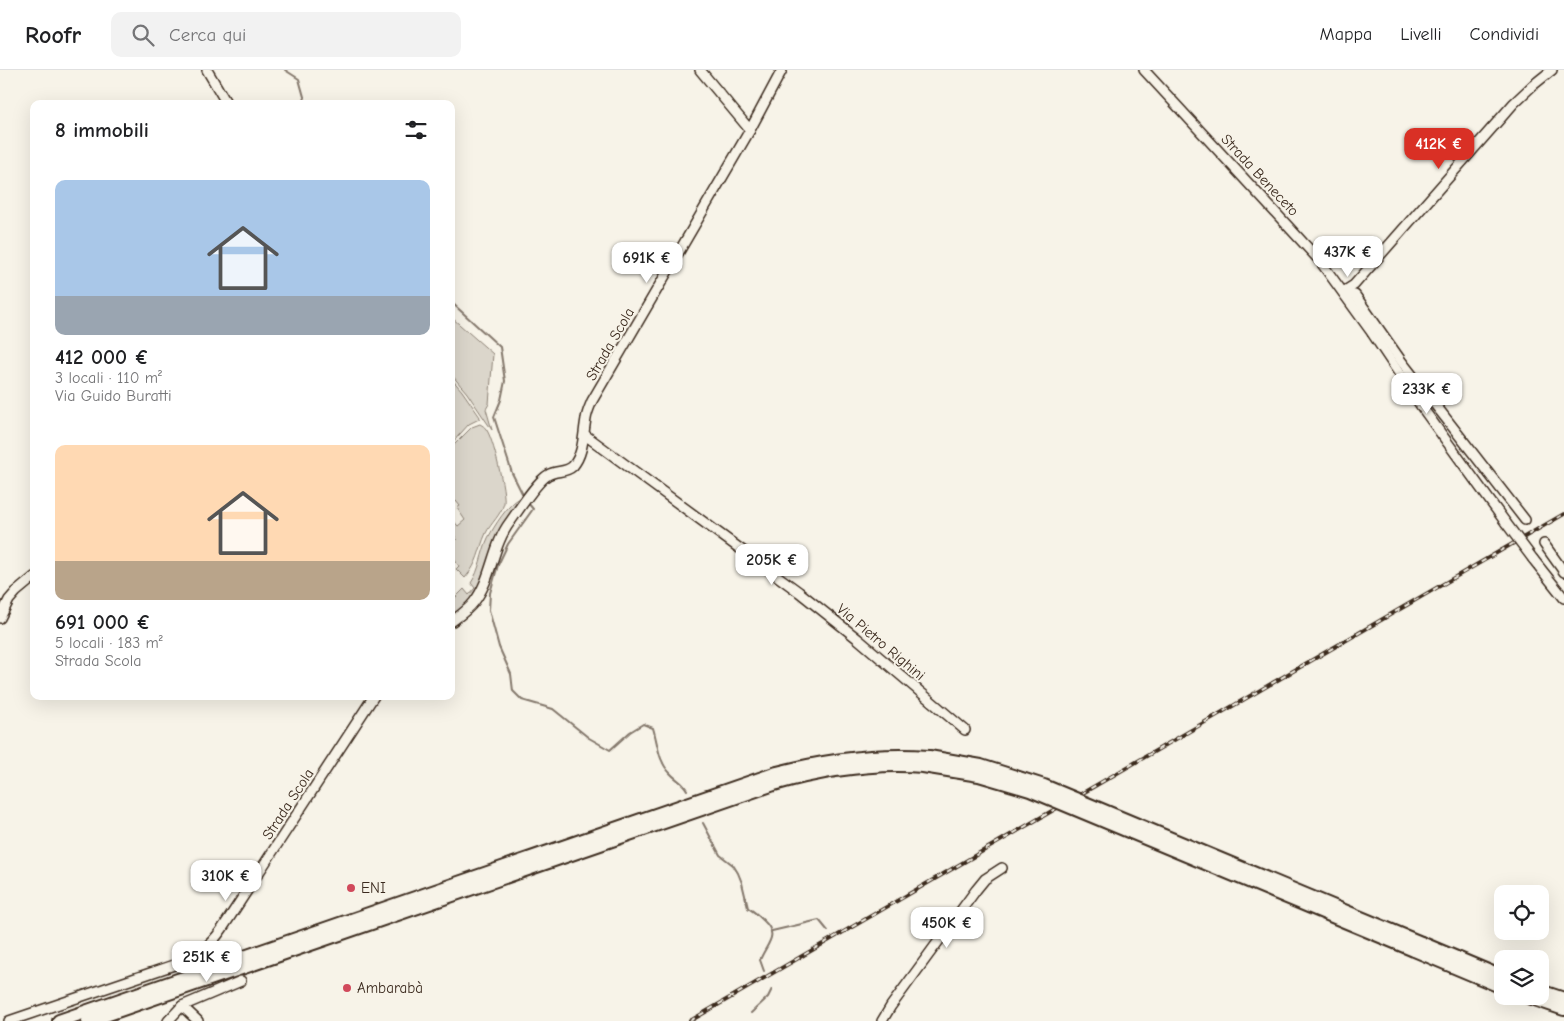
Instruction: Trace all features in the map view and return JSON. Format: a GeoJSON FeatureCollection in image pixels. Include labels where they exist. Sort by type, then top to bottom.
{"type":"FeatureCollection","features":[{"type":"Feature","properties":{"kind":"highway"},"geometry":{"type":"LineString","coordinates":[[59,1021],[777,773],[817,763],[883,756],[926,762],[1030,790],[1417,947],[1494,974]]}},
{"type":"Feature","properties":{"kind":"highway"},"geometry":{"type":"LineString","coordinates":[[88,1021],[766,786],[841,769],[926,762]]}},
{"type":"Feature","properties":{"kind":"highway"},"geometry":{"type":"LineString","coordinates":[[1417,947],[1494,983]]}},
{"type":"Feature","properties":{"kind":"highway"},"geometry":{"type":"LineString","coordinates":[[1549,995],[1564,999]]}},
{"type":"Feature","properties":{"kind":"highway"},"geometry":{"type":"LineString","coordinates":[[1549,1004],[1564,1009]]}},
{"type":"Feature","properties":{"kind":"street"},"geometry":{"type":"LineString","coordinates":[[207,70],[225,100]]}},
{"type":"Feature","properties":{"kind":"street"},"geometry":{"type":"LineString","coordinates":[[700,70],[750,130]]}},
{"type":"Feature","properties":{"kind":"street","name":"Strada Scola"},"geometry":{"type":"LineString","coordinates":[[455,619],[468,609],[478,596],[499,540],[525,502],[544,478],[550,474],[566,471],[572,466],[585,435],[586,419],[592,400],[750,130],[782,70]]}},
{"type":"Feature","properties":{"kind":"street","name":"Strada Beneceto"},"geometry":{"type":"LineString","coordinates":[[1144,70],[1320,261],[1421,406],[1506,523],[1564,598]]}},
{"type":"Feature","properties":{"kind":"street"},"geometry":{"type":"LineString","coordinates":[[1343,292],[1354,285],[1514,103],[1552,70]]}},
{"type":"Feature","properties":{"kind":"street"},"geometry":{"type":"LineString","coordinates":[[1343,292],[1355,295],[1413,377],[1525,520]]}},
{"type":"Feature","properties":{"kind":"street","name":"Via Pietro Righini"},"geometry":{"type":"LineString","coordinates":[[585,435],[799,592],[858,639],[965,730]]}},
{"type":"Feature","properties":{"kind":"street"},"geometry":{"type":"LineString","coordinates":[[1544,544],[1564,572]]}},
{"type":"Feature","properties":{"kind":"street"},"geometry":{"type":"LineString","coordinates":[[0,618],[9,600],[30,580]]}},
{"type":"Feature","properties":{"kind":"street","name":"Strada Scola"},"geometry":{"type":"LineString","coordinates":[[9,1021],[174,965],[196,956],[208,947],[219,934],[370,700]]}},
{"type":"Feature","properties":{"kind":"street"},"geometry":{"type":"LineString","coordinates":[[882,1021],[976,890],[985,879],[1002,868]]}},
{"type":"Feature","properties":{"kind":"street"},"geometry":{"type":"LineString","coordinates":[[168,1021],[182,1006],[241,982]]}},
{"type":"Feature","properties":{"kind":"street"},"geometry":{"type":"LineString","coordinates":[[182,1006],[198,1021]]}},
{"type":"Feature","properties":{"kind":"shaded area"},"geometry":{"type":"Polygon","coordinates":[[[455,321],[493,354],[489,404],[486,409],[492,430],[455,379],[455,321]]]}},
{"type":"Feature","properties":{"kind":"shaded area"},"geometry":{"type":"Polygon","coordinates":[[[455,383],[480,417],[469,424],[455,440],[455,383]]]}},
{"type":"Feature","properties":{"kind":"shaded area"},"geometry":{"type":"Polygon","coordinates":[[[480,424],[489,434],[501,477],[504,503],[501,511],[486,533],[476,561],[465,578],[456,569],[459,566],[455,560],[455,541],[457,539],[455,536],[455,523],[458,526],[465,520],[457,508],[460,506],[455,502],[455,444],[472,427],[480,424]]]}},
{"type":"Feature","properties":{"kind":"shaded area"},"geometry":{"type":"Polygon","coordinates":[[[520,498],[523,501],[474,599],[455,616],[455,598],[464,589],[469,595],[475,588],[471,583],[488,538],[506,510],[520,498]]]}},
{"type":"Feature","properties":{"kind":"waterway"},"geometry":{"type":"LineString","coordinates":[[285,70],[299,79],[305,100]]}},
{"type":"Feature","properties":{"kind":"waterway"},"geometry":{"type":"LineString","coordinates":[[455,306],[500,347],[505,381],[501,400],[494,417],[512,473],[524,497]]}},
{"type":"Feature","properties":{"kind":"waterway"},"geometry":{"type":"LineString","coordinates":[[528,503],[533,509],[508,544],[498,565],[490,593],[489,610],[499,647],[511,674],[513,691],[522,700],[553,709],[589,738],[610,750],[630,732],[643,724],[653,728],[663,763],[687,790]]}},
{"type":"Feature","properties":{"kind":"waterway"},"geometry":{"type":"LineString","coordinates":[[703,823],[720,855],[733,865],[738,873],[748,908],[769,926],[771,931],[770,940],[760,960],[764,971]]}},
{"type":"Feature","properties":{"kind":"waterway"},"geometry":{"type":"LineString","coordinates":[[772,931],[819,920],[828,931]]}},
{"type":"Feature","properties":{"kind":"waterway"},"geometry":{"type":"LineString","coordinates":[[751,1013],[768,997],[772,989]]}},
{"type":"Feature","properties":{"kind":"railway"},"geometry":{"type":"LineString","coordinates":[[1081,794],[1564,514]]}},
{"type":"Feature","properties":{"kind":"railway"},"geometry":{"type":"LineString","coordinates":[[690,1021],[1057,808]]}},
{"type":"Feature","properties":{"kind":"place","name":"ENI"},"geometry":{"type":"Point","coordinates":[351,888]}},
{"type":"Feature","properties":{"kind":"place","name":"Ambarabà"},"geometry":{"type":"Point","coordinates":[347,988]}}]}
